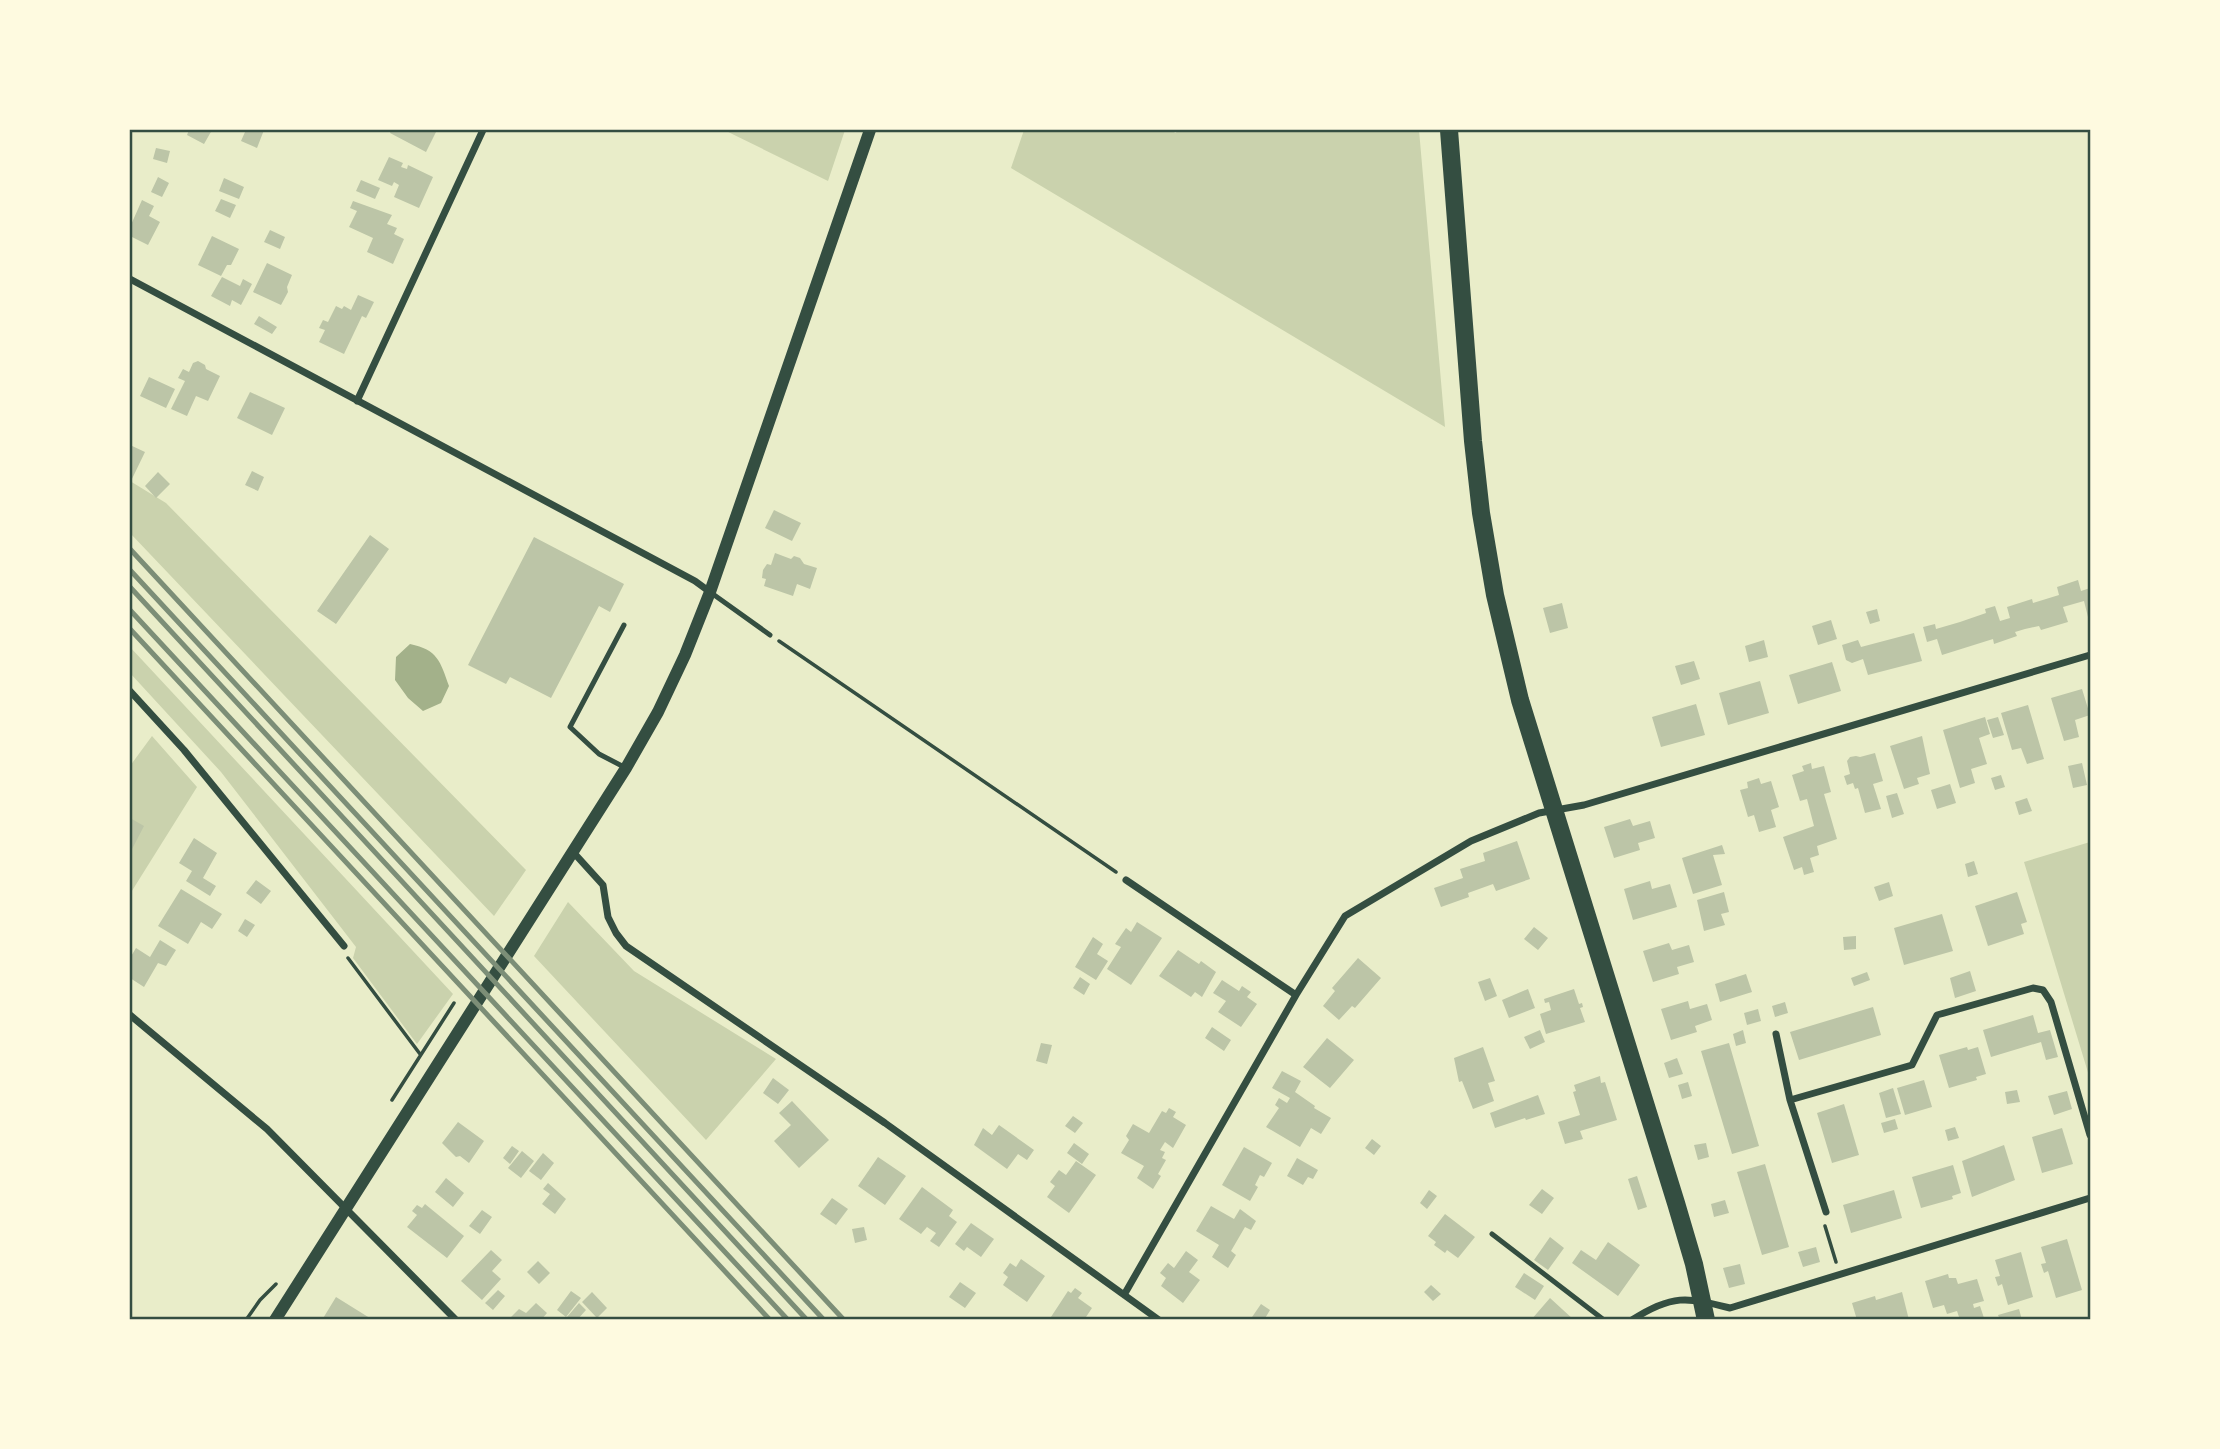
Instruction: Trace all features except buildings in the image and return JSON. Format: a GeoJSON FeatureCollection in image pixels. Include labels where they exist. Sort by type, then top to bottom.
{"type":"FeatureCollection","features":[{"type":"Feature","properties":{"kind":"main road"},"geometry":{"type":"LineString","coordinates":[[1449,130],[1472,441],[1495,595],[1520,700],[1676,1203],[1706,1320]]}},
{"type":"Feature","properties":{"kind":"street"},"geometry":{"type":"LineString","coordinates":[[358,401],[483,130]]}},
{"type":"Feature","properties":{"kind":"street"},"geometry":{"type":"LineString","coordinates":[[275,1320],[574,853],[659,712],[710,592],[870,130]]}},
{"type":"Feature","properties":{"kind":"street"},"geometry":{"type":"LineString","coordinates":[[130,279],[561,508],[695,581],[710,592]]}},
{"type":"Feature","properties":{"kind":"street"},"geometry":{"type":"LineString","coordinates":[[1124,1294],[1296,995],[1345,916],[1471,841],[1539,813],[1584,805],[2091,655]]}},
{"type":"Feature","properties":{"kind":"street"},"geometry":{"type":"LineString","coordinates":[[130,691],[184,750],[344,946]]}},
{"type":"Feature","properties":{"kind":"street"},"geometry":{"type":"LineString","coordinates":[[574,853],[603,885],[608,917],[626,946],[885,1123],[1159,1320]]}},
{"type":"Feature","properties":{"kind":"street"},"geometry":{"type":"LineString","coordinates":[[1126,880],[1296,995]]}},
{"type":"Feature","properties":{"kind":"street"},"geometry":{"type":"LineString","coordinates":[[1790,1100],[1912,1065],[1937,1015],[2033,988],[2043,990],[2051,1002],[2091,1135]]}},
{"type":"Feature","properties":{"kind":"street"},"geometry":{"type":"LineString","coordinates":[[130,1015],[267,1129],[456,1320]]}},
{"type":"Feature","properties":{"kind":"street"},"geometry":{"type":"LineString","coordinates":[[1776,1034],[1790,1100],[1826,1212]]}},
{"type":"Feature","properties":{"kind":"street"},"geometry":{"type":"LineString","coordinates":[[1632,1320],[1665,1303],[1685,1298],[1730,1308],[2091,1198]]}},
{"type":"Feature","properties":{"kind":"lane"},"geometry":{"type":"LineString","coordinates":[[710,592],[770,635]]}},
{"type":"Feature","properties":{"kind":"lane"},"geometry":{"type":"LineString","coordinates":[[624,625],[570,727],[599,754],[626,768]]}},
{"type":"Feature","properties":{"kind":"lane"},"geometry":{"type":"LineString","coordinates":[[1492,1234],[1604,1320]]}},
{"type":"Feature","properties":{"kind":"path"},"geometry":{"type":"LineString","coordinates":[[770,635],[1126,880]]}},
{"type":"Feature","properties":{"kind":"path"},"geometry":{"type":"LineString","coordinates":[[344,946],[349,959],[420,1054]]}},
{"type":"Feature","properties":{"kind":"path"},"geometry":{"type":"LineString","coordinates":[[1826,1212],[1822,1215],[1840,1274]]}},
{"type":"Feature","properties":{"kind":"shaded area"},"geometry":{"type":"Polygon","coordinates":[[[724,130],[845,130],[828,181],[724,130]]]}},
{"type":"Feature","properties":{"kind":"shaded area"},"geometry":{"type":"Polygon","coordinates":[[[1024,130],[1169,130],[1176,133],[1177,130],[1419,130],[1445,427],[1011,168],[1024,130]]]}},
{"type":"Feature","properties":{"kind":"shaded area"},"geometry":{"type":"Polygon","coordinates":[[[130,481],[166,503],[526,870],[494,916],[130,533],[130,481]]]}},
{"type":"Feature","properties":{"kind":"shaded area"},"geometry":{"type":"Polygon","coordinates":[[[410,644],[427,650],[437,658],[449,686],[441,703],[423,711],[408,698],[395,680],[396,657],[410,644]]]}},
{"type":"Feature","properties":{"kind":"shaded area"},"geometry":{"type":"Polygon","coordinates":[[[130,647],[453,994],[417,1044],[353,958],[356,947],[221,772],[130,673],[130,647]]]}},
{"type":"Feature","properties":{"kind":"shaded area"},"geometry":{"type":"Polygon","coordinates":[[[152,736],[197,787],[130,894],[130,766],[152,736]]]}},
{"type":"Feature","properties":{"kind":"shaded area"},"geometry":{"type":"Polygon","coordinates":[[[2090,842],[2090,1079],[2024,862],[2090,842]]]}},
{"type":"Feature","properties":{"kind":"shaded area"},"geometry":{"type":"Polygon","coordinates":[[[568,902],[634,971],[776,1059],[706,1140],[534,956],[568,902]]]}},
{"type":"Feature","properties":{"kind":"railway"},"geometry":{"type":"LineString","coordinates":[[130,549],[844,1320]]}},
{"type":"Feature","properties":{"kind":"railway"},"geometry":{"type":"LineString","coordinates":[[130,570],[824,1320]]}},
{"type":"Feature","properties":{"kind":"railway"},"geometry":{"type":"LineString","coordinates":[[130,587],[807,1320]]}},
{"type":"Feature","properties":{"kind":"railway"},"geometry":{"type":"LineString","coordinates":[[130,610],[788,1320]]}},
{"type":"Feature","properties":{"kind":"railway"},"geometry":{"type":"LineString","coordinates":[[130,629],[770,1320]]}}]}
